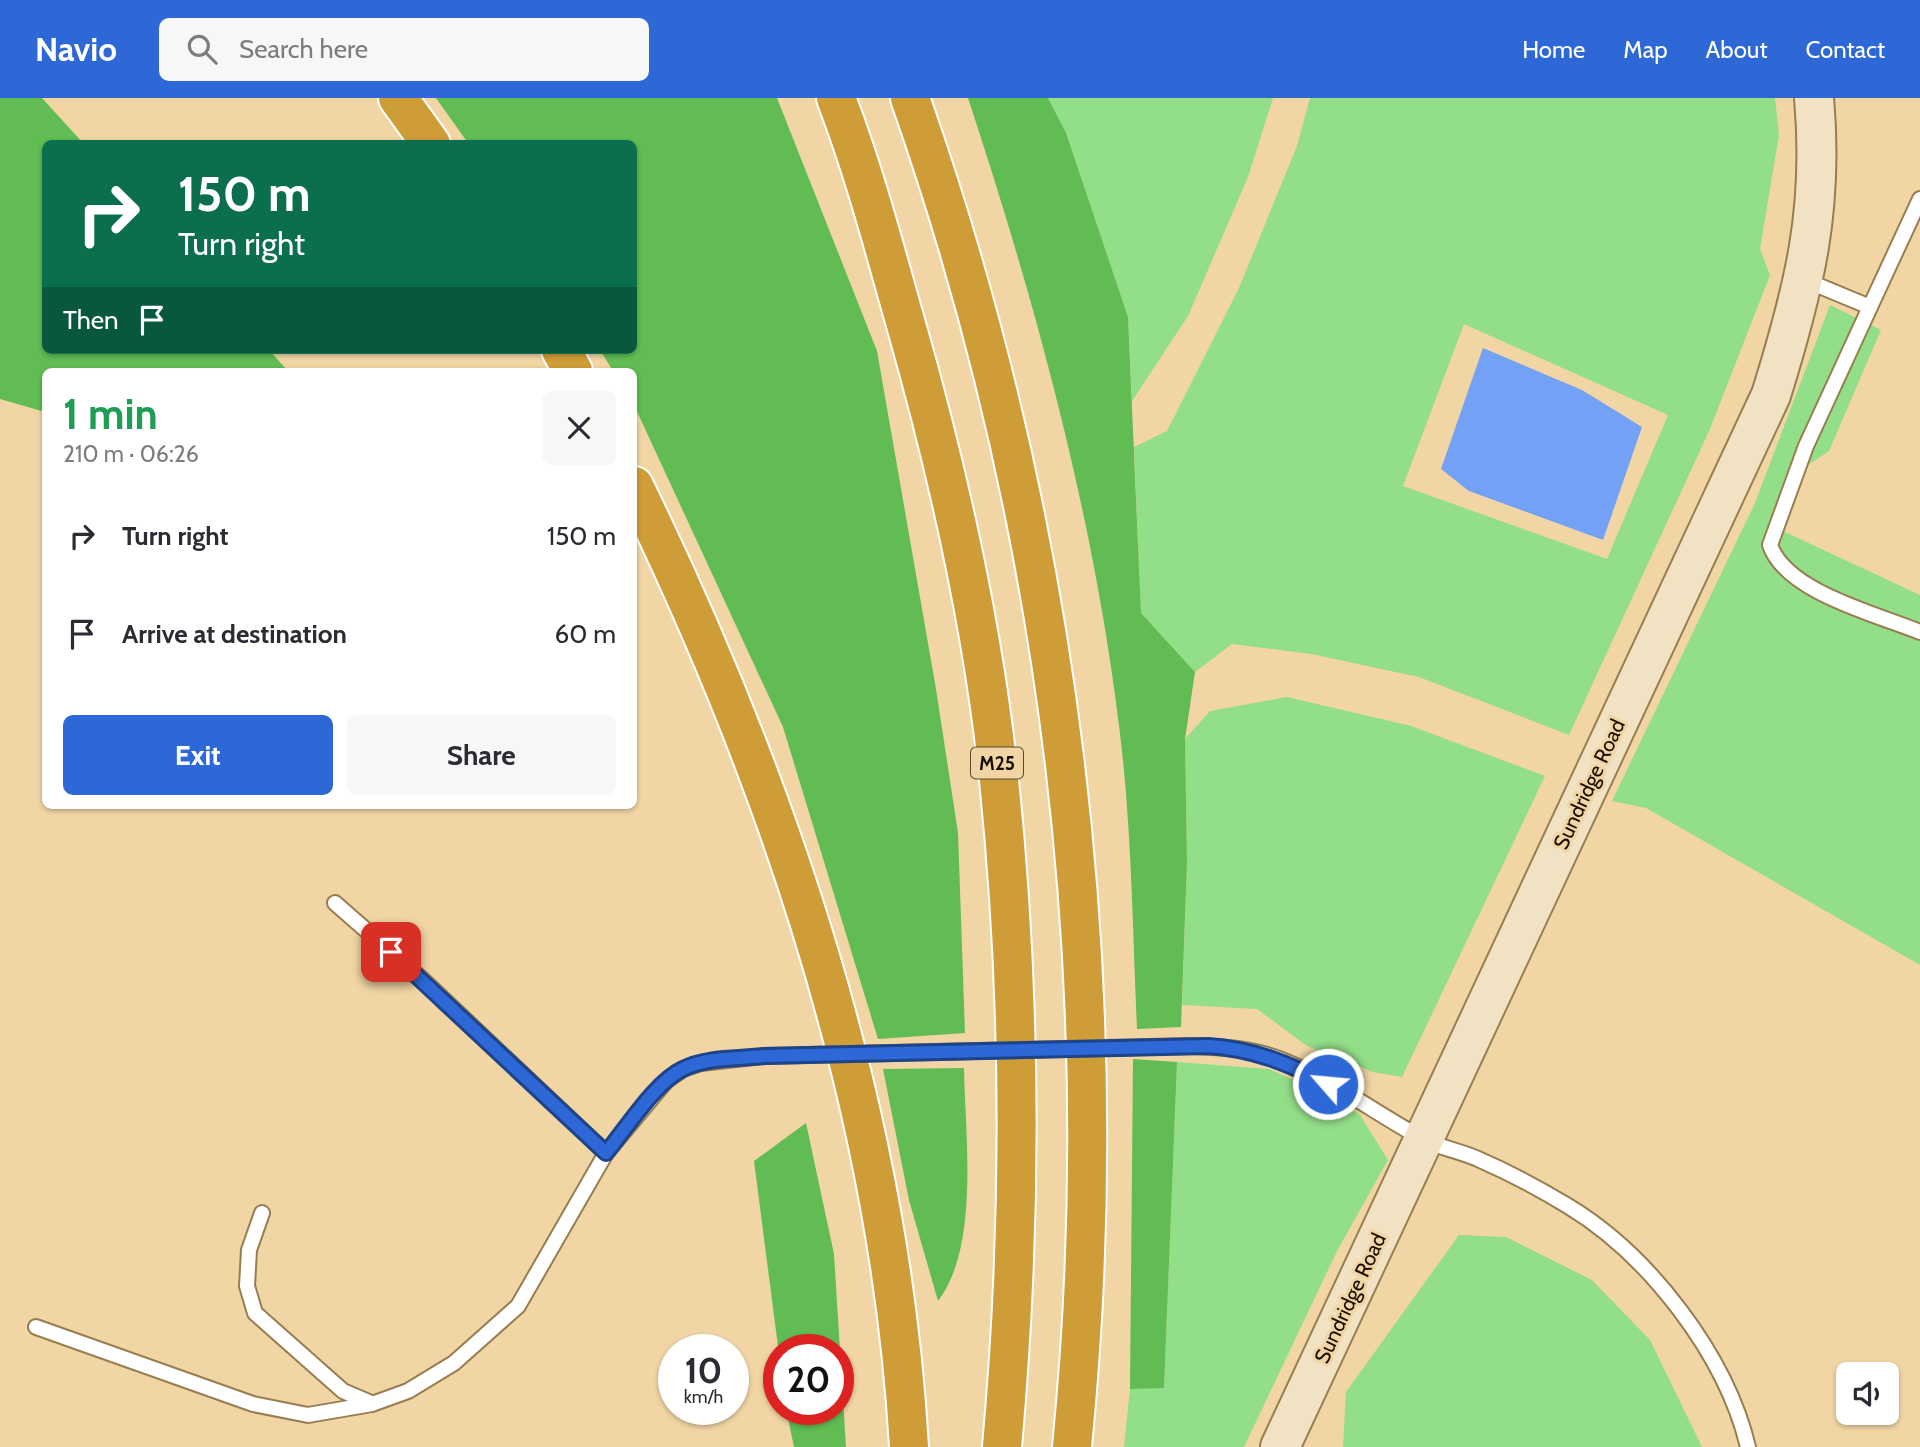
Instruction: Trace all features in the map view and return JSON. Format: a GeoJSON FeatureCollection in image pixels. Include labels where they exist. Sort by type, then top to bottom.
{"type":"FeatureCollection","features":[{"type":"Feature","properties":{"kind":"highway"},"geometry":{"type":"LineString","coordinates":[[398,98],[428,140]]}},
{"type":"Feature","properties":{"kind":"highway","name":"M25"},"geometry":{"type":"LineString","coordinates":[[836,98],[882,237],[953,505],[978,640],[999,777],[1011,909],[1017,1186],[1012,1333],[1003,1447]]}},
{"type":"Feature","properties":{"kind":"highway"},"geometry":{"type":"LineString","coordinates":[[910,98],[976,305],[1011,439],[1039,575],[1060,714],[1083,966],[1088,1125],[1084,1278],[1072,1447]]}},
{"type":"Feature","properties":{"kind":"highway"},"geometry":{"type":"LineString","coordinates":[[637,493],[732,701],[770,804],[826,975],[873,1166],[901,1332],[909,1447]]}},
{"type":"Feature","properties":{"kind":"main road","name":"Sundridge Road"},"geometry":{"type":"LineString","coordinates":[[1280,1447],[1771,395],[1804,279],[1815,214],[1818,142],[1814,98]]}},
{"type":"Feature","properties":{"kind":"lane"},"geometry":{"type":"LineString","coordinates":[[1920,199],[1806,446],[1770,545],[1775,560],[1805,586],[1920,632]]}},
{"type":"Feature","properties":{"kind":"lane"},"geometry":{"type":"LineString","coordinates":[[1804,279],[1870,307]]}},
{"type":"Feature","properties":{"kind":"lane"},"geometry":{"type":"LineString","coordinates":[[335,903],[424,981],[606,1153]]}},
{"type":"Feature","properties":{"kind":"lane"},"geometry":{"type":"LineString","coordinates":[[36,1327],[253,1404],[308,1415],[372,1404],[408,1391],[454,1363],[518,1306],[606,1153],[666,1080],[682,1069],[701,1063],[764,1056],[1190,1046],[1245,1050],[1280,1059],[1375,1108],[1425,1140],[1478,1159],[1569,1206],[1615,1242],[1657,1282],[1696,1330],[1743,1424],[1748,1447]]}},
{"type":"Feature","properties":{"kind":"lane"},"geometry":{"type":"LineString","coordinates":[[262,1213],[248,1250],[247,1286],[255,1313],[343,1391],[372,1404]]}},
{"type":"Feature","properties":{"kind":"green space"},"geometry":{"type":"Polygon","coordinates":[[[0,98],[42,98],[80,140],[42,140],[42,354],[273,354],[285,368],[42,368],[42,411],[0,399],[0,98]]]}},
{"type":"Feature","properties":{"kind":"green space"},"geometry":{"type":"Polygon","coordinates":[[[436,98],[777,98],[877,351],[936,689],[958,833],[965,1033],[878,1039],[783,727],[637,411],[637,368],[611,368],[602,354],[637,354],[637,140],[466,140],[436,98]]]}},
{"type":"Feature","properties":{"kind":"green space"},"geometry":{"type":"Polygon","coordinates":[[[968,98],[1048,98],[1066,133],[1128,317],[1141,613],[1195,672],[1185,739],[1187,862],[1181,1027],[1137,1029],[1126,793],[1099,592],[1063,425],[1042,343],[968,98]]]}},
{"type":"Feature","properties":{"kind":"green space"},"geometry":{"type":"Polygon","coordinates":[[[1048,98],[1273,98],[1248,177],[1188,316],[1132,401],[1128,317],[1066,134],[1048,98]]]}},
{"type":"Feature","properties":{"kind":"green space"},"geometry":{"type":"Polygon","coordinates":[[[1310,98],[1775,98],[1779,135],[1760,249],[1770,275],[1710,429],[1569,735],[1419,677],[1311,654],[1232,644],[1195,672],[1141,613],[1134,447],[1167,431],[1239,288],[1297,146],[1310,98]],[[1464,324],[1403,486],[1607,559],[1668,415],[1464,324]]]}},
{"type":"Feature","properties":{"kind":"green space"},"geometry":{"type":"Polygon","coordinates":[[[1830,305],[1881,330],[1829,451],[1796,473],[1774,527],[1920,595],[1920,965],[1646,808],[1612,801],[1755,503],[1830,305]]]}},
{"type":"Feature","properties":{"kind":"green space"},"geometry":{"type":"Polygon","coordinates":[[[1287,697],[1411,726],[1545,776],[1402,1077],[1373,1072],[1307,1046],[1257,1009],[1182,1005],[1187,862],[1185,739],[1210,711],[1287,697]]]}},
{"type":"Feature","properties":{"kind":"green space"},"geometry":{"type":"Polygon","coordinates":[[[1133,1059],[1177,1062],[1164,1388],[1130,1389],[1133,1059]]]}},
{"type":"Feature","properties":{"kind":"green space"},"geometry":{"type":"Polygon","coordinates":[[[1177,1062],[1269,1069],[1333,1097],[1360,1115],[1388,1160],[1336,1253],[1244,1447],[1124,1447],[1130,1389],[1164,1387],[1177,1062]]]}},
{"type":"Feature","properties":{"kind":"green space"},"geometry":{"type":"Polygon","coordinates":[[[964,1068],[967,1157],[965,1221],[960,1251],[951,1278],[938,1301],[909,1200],[883,1069],[964,1068]]]}},
{"type":"Feature","properties":{"kind":"green space"},"geometry":{"type":"Polygon","coordinates":[[[806,1123],[834,1254],[839,1334],[776,1334],[754,1161],[806,1123]]]}},
{"type":"Feature","properties":{"kind":"green space"},"geometry":{"type":"Polygon","coordinates":[[[1459,1235],[1506,1237],[1592,1280],[1650,1340],[1702,1447],[1343,1447],[1346,1392],[1459,1235]]]}},
{"type":"Feature","properties":{"kind":"green space"},"geometry":{"type":"Polygon","coordinates":[[[789,1425],[845,1425],[846,1447],[794,1447],[789,1425]]]}},
{"type":"Feature","properties":{"kind":"water"},"geometry":{"type":"Polygon","coordinates":[[[1483,348],[1582,390],[1642,427],[1603,540],[1469,491],[1441,469],[1483,348]]]}},
{"type":"Feature","properties":{"kind":"route"},"geometry":{"type":"LineString","coordinates":[[391,952],[606,1153],[666,1080],[682,1069],[701,1063],[764,1056],[1208,1046],[1255,1052],[1280,1059],[1328,1084]]}}]}
